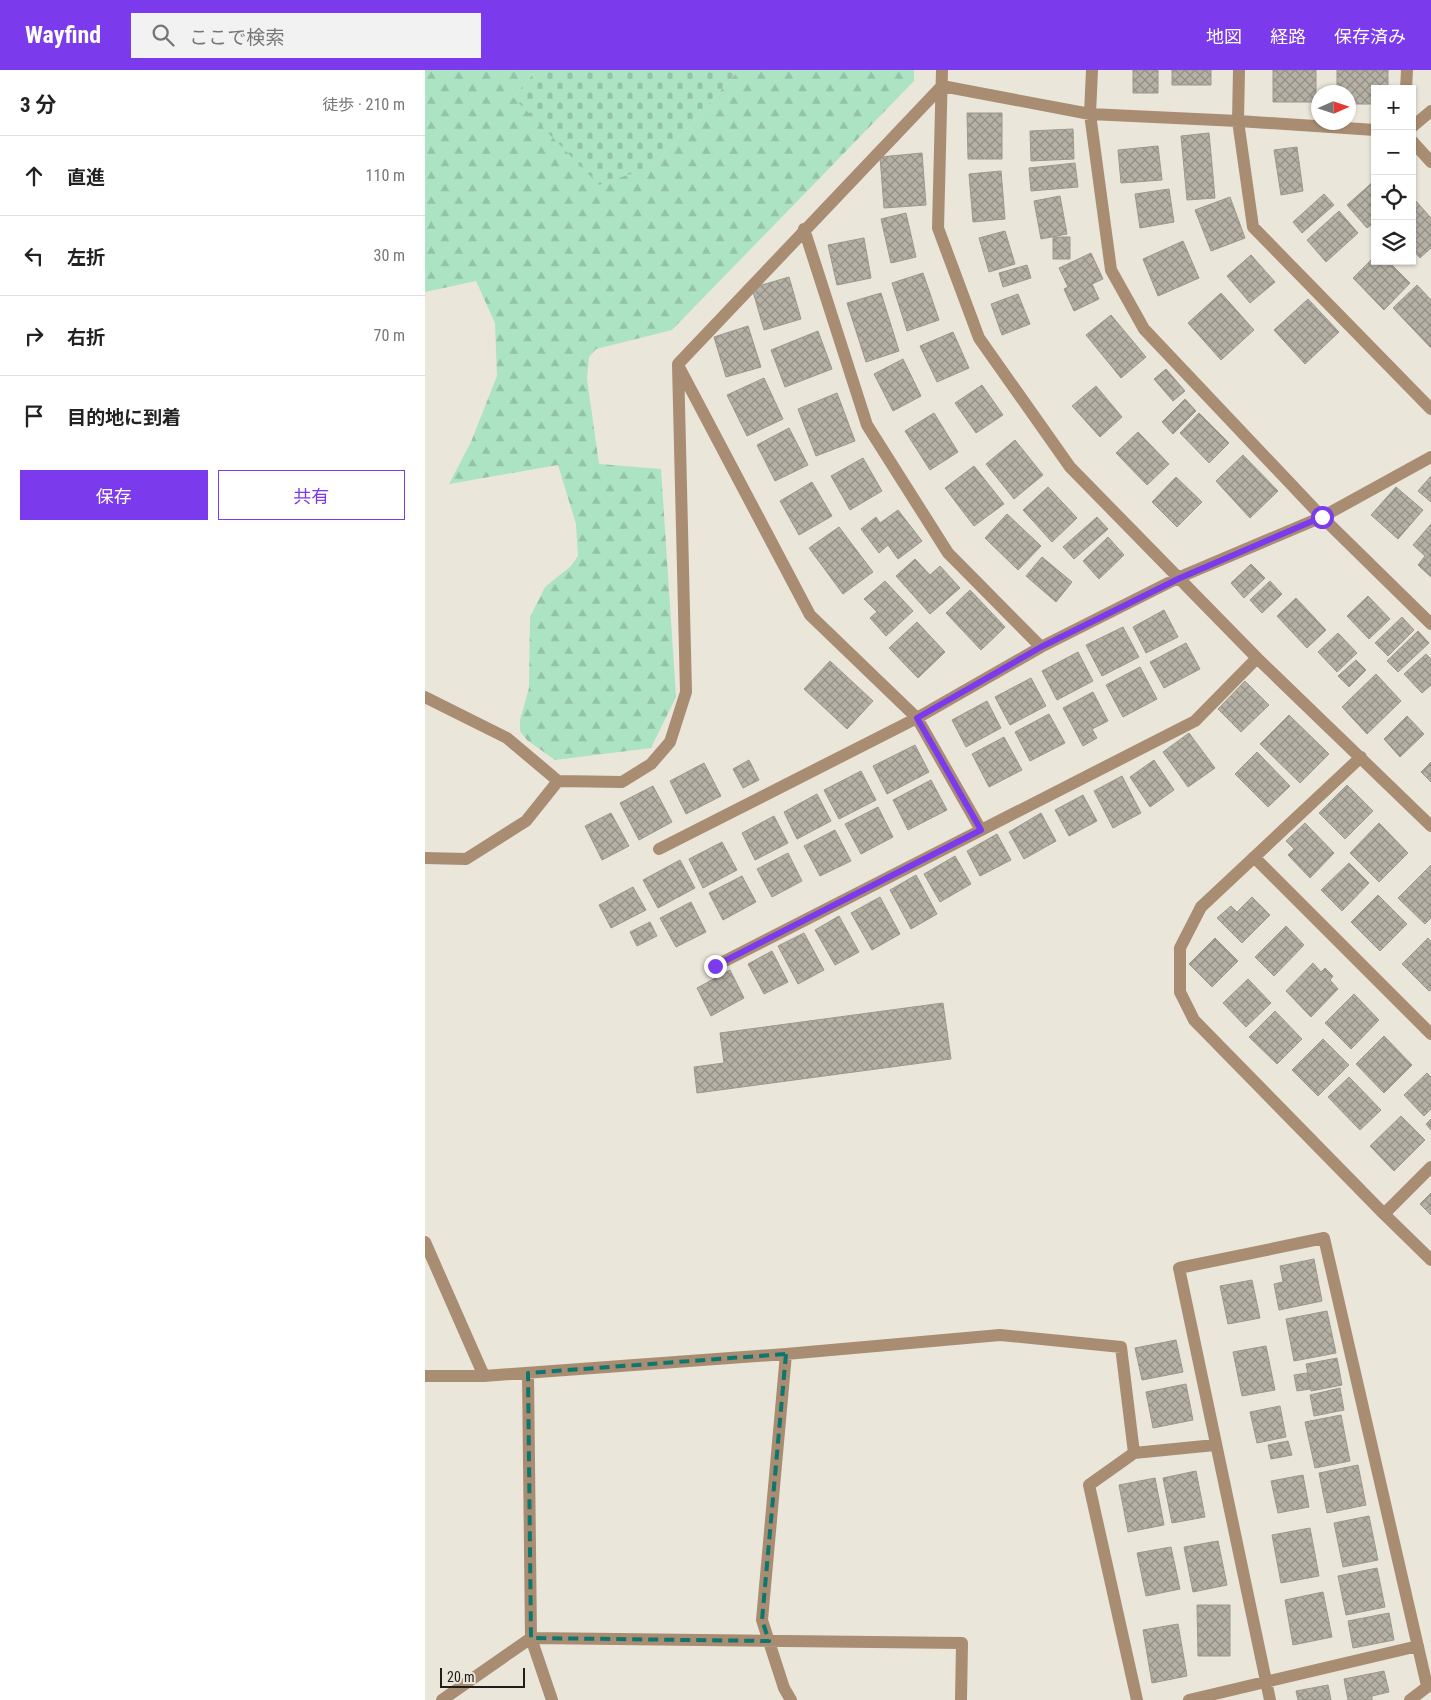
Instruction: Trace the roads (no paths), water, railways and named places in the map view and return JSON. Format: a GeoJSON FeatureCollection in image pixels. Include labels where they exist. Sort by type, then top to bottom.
{"type":"FeatureCollection","features":[{"type":"Feature","properties":{"kind":"street"},"geometry":{"type":"LineString","coordinates":[[943,70],[938,228],[979,338],[1071,467],[1257,658],[1431,826]]}},
{"type":"Feature","properties":{"kind":"street"},"geometry":{"type":"LineString","coordinates":[[1092,70],[1090,114],[1111,270],[1139,321],[1322,517],[1431,624]]}},
{"type":"Feature","properties":{"kind":"street"},"geometry":{"type":"LineString","coordinates":[[1239,70],[1238,121],[1253,227],[1431,410]]}},
{"type":"Feature","properties":{"kind":"street"},"geometry":{"type":"LineString","coordinates":[[1406,85],[1407,70]]}},
{"type":"Feature","properties":{"kind":"street"},"geometry":{"type":"LineString","coordinates":[[942,86],[1090,114],[1371,130]]}},
{"type":"Feature","properties":{"kind":"street"},"geometry":{"type":"LineString","coordinates":[[425,697],[507,738],[558,781],[622,782],[651,764],[670,742],[686,692],[678,364],[804,229],[942,86]]}},
{"type":"Feature","properties":{"kind":"street"},"geometry":{"type":"LineString","coordinates":[[1416,124],[1431,111]]}},
{"type":"Feature","properties":{"kind":"street"},"geometry":{"type":"LineString","coordinates":[[1416,145],[1431,162]]}},
{"type":"Feature","properties":{"kind":"street"},"geometry":{"type":"LineString","coordinates":[[804,229],[867,425],[948,553],[1041,647]]}},
{"type":"Feature","properties":{"kind":"street"},"geometry":{"type":"LineString","coordinates":[[678,364],[810,615],[917,718],[981,830]]}},
{"type":"Feature","properties":{"kind":"street"},"geometry":{"type":"LineString","coordinates":[[659,850],[917,718],[1041,647],[1180,578],[1322,517],[1431,456]]}},
{"type":"Feature","properties":{"kind":"street"},"geometry":{"type":"LineString","coordinates":[[715,966],[1195,720],[1257,658]]}},
{"type":"Feature","properties":{"kind":"street"},"geometry":{"type":"LineString","coordinates":[[1361,757],[1201,907],[1180,948],[1180,992],[1194,1020],[1431,1260]]}},
{"type":"Feature","properties":{"kind":"street"},"geometry":{"type":"LineString","coordinates":[[425,858],[466,859],[526,821],[558,781]]}},
{"type":"Feature","properties":{"kind":"street"},"geometry":{"type":"LineString","coordinates":[[1254,857],[1431,1034]]}},
{"type":"Feature","properties":{"kind":"street"},"geometry":{"type":"LineString","coordinates":[[1384,1214],[1431,1167]]}},
{"type":"Feature","properties":{"kind":"street"},"geometry":{"type":"LineString","coordinates":[[1269,1700],[1267,1682],[1215,1445],[1179,1268],[1324,1238],[1418,1646],[1429,1685],[1410,1700]]}},
{"type":"Feature","properties":{"kind":"street"},"geometry":{"type":"LineString","coordinates":[[425,1242],[485,1376]]}},
{"type":"Feature","properties":{"kind":"street"},"geometry":{"type":"LineString","coordinates":[[425,1376],[485,1376],[528,1373],[786,1354],[1000,1335],[1121,1347],[1133,1453]]}},
{"type":"Feature","properties":{"kind":"street"},"geometry":{"type":"LineString","coordinates":[[786,1354],[762,1620],[785,1688],[791,1700]]}},
{"type":"Feature","properties":{"kind":"street"},"geometry":{"type":"LineString","coordinates":[[528,1373],[531,1638],[552,1700]]}},
{"type":"Feature","properties":{"kind":"street"},"geometry":{"type":"LineString","coordinates":[[1137,1700],[1089,1485],[1133,1453],[1215,1445]]}},
{"type":"Feature","properties":{"kind":"street"},"geometry":{"type":"LineString","coordinates":[[442,1700],[531,1638],[962,1643],[961,1700]]}},
{"type":"Feature","properties":{"kind":"street"},"geometry":{"type":"LineString","coordinates":[[1189,1700],[1418,1646]]}}]}
